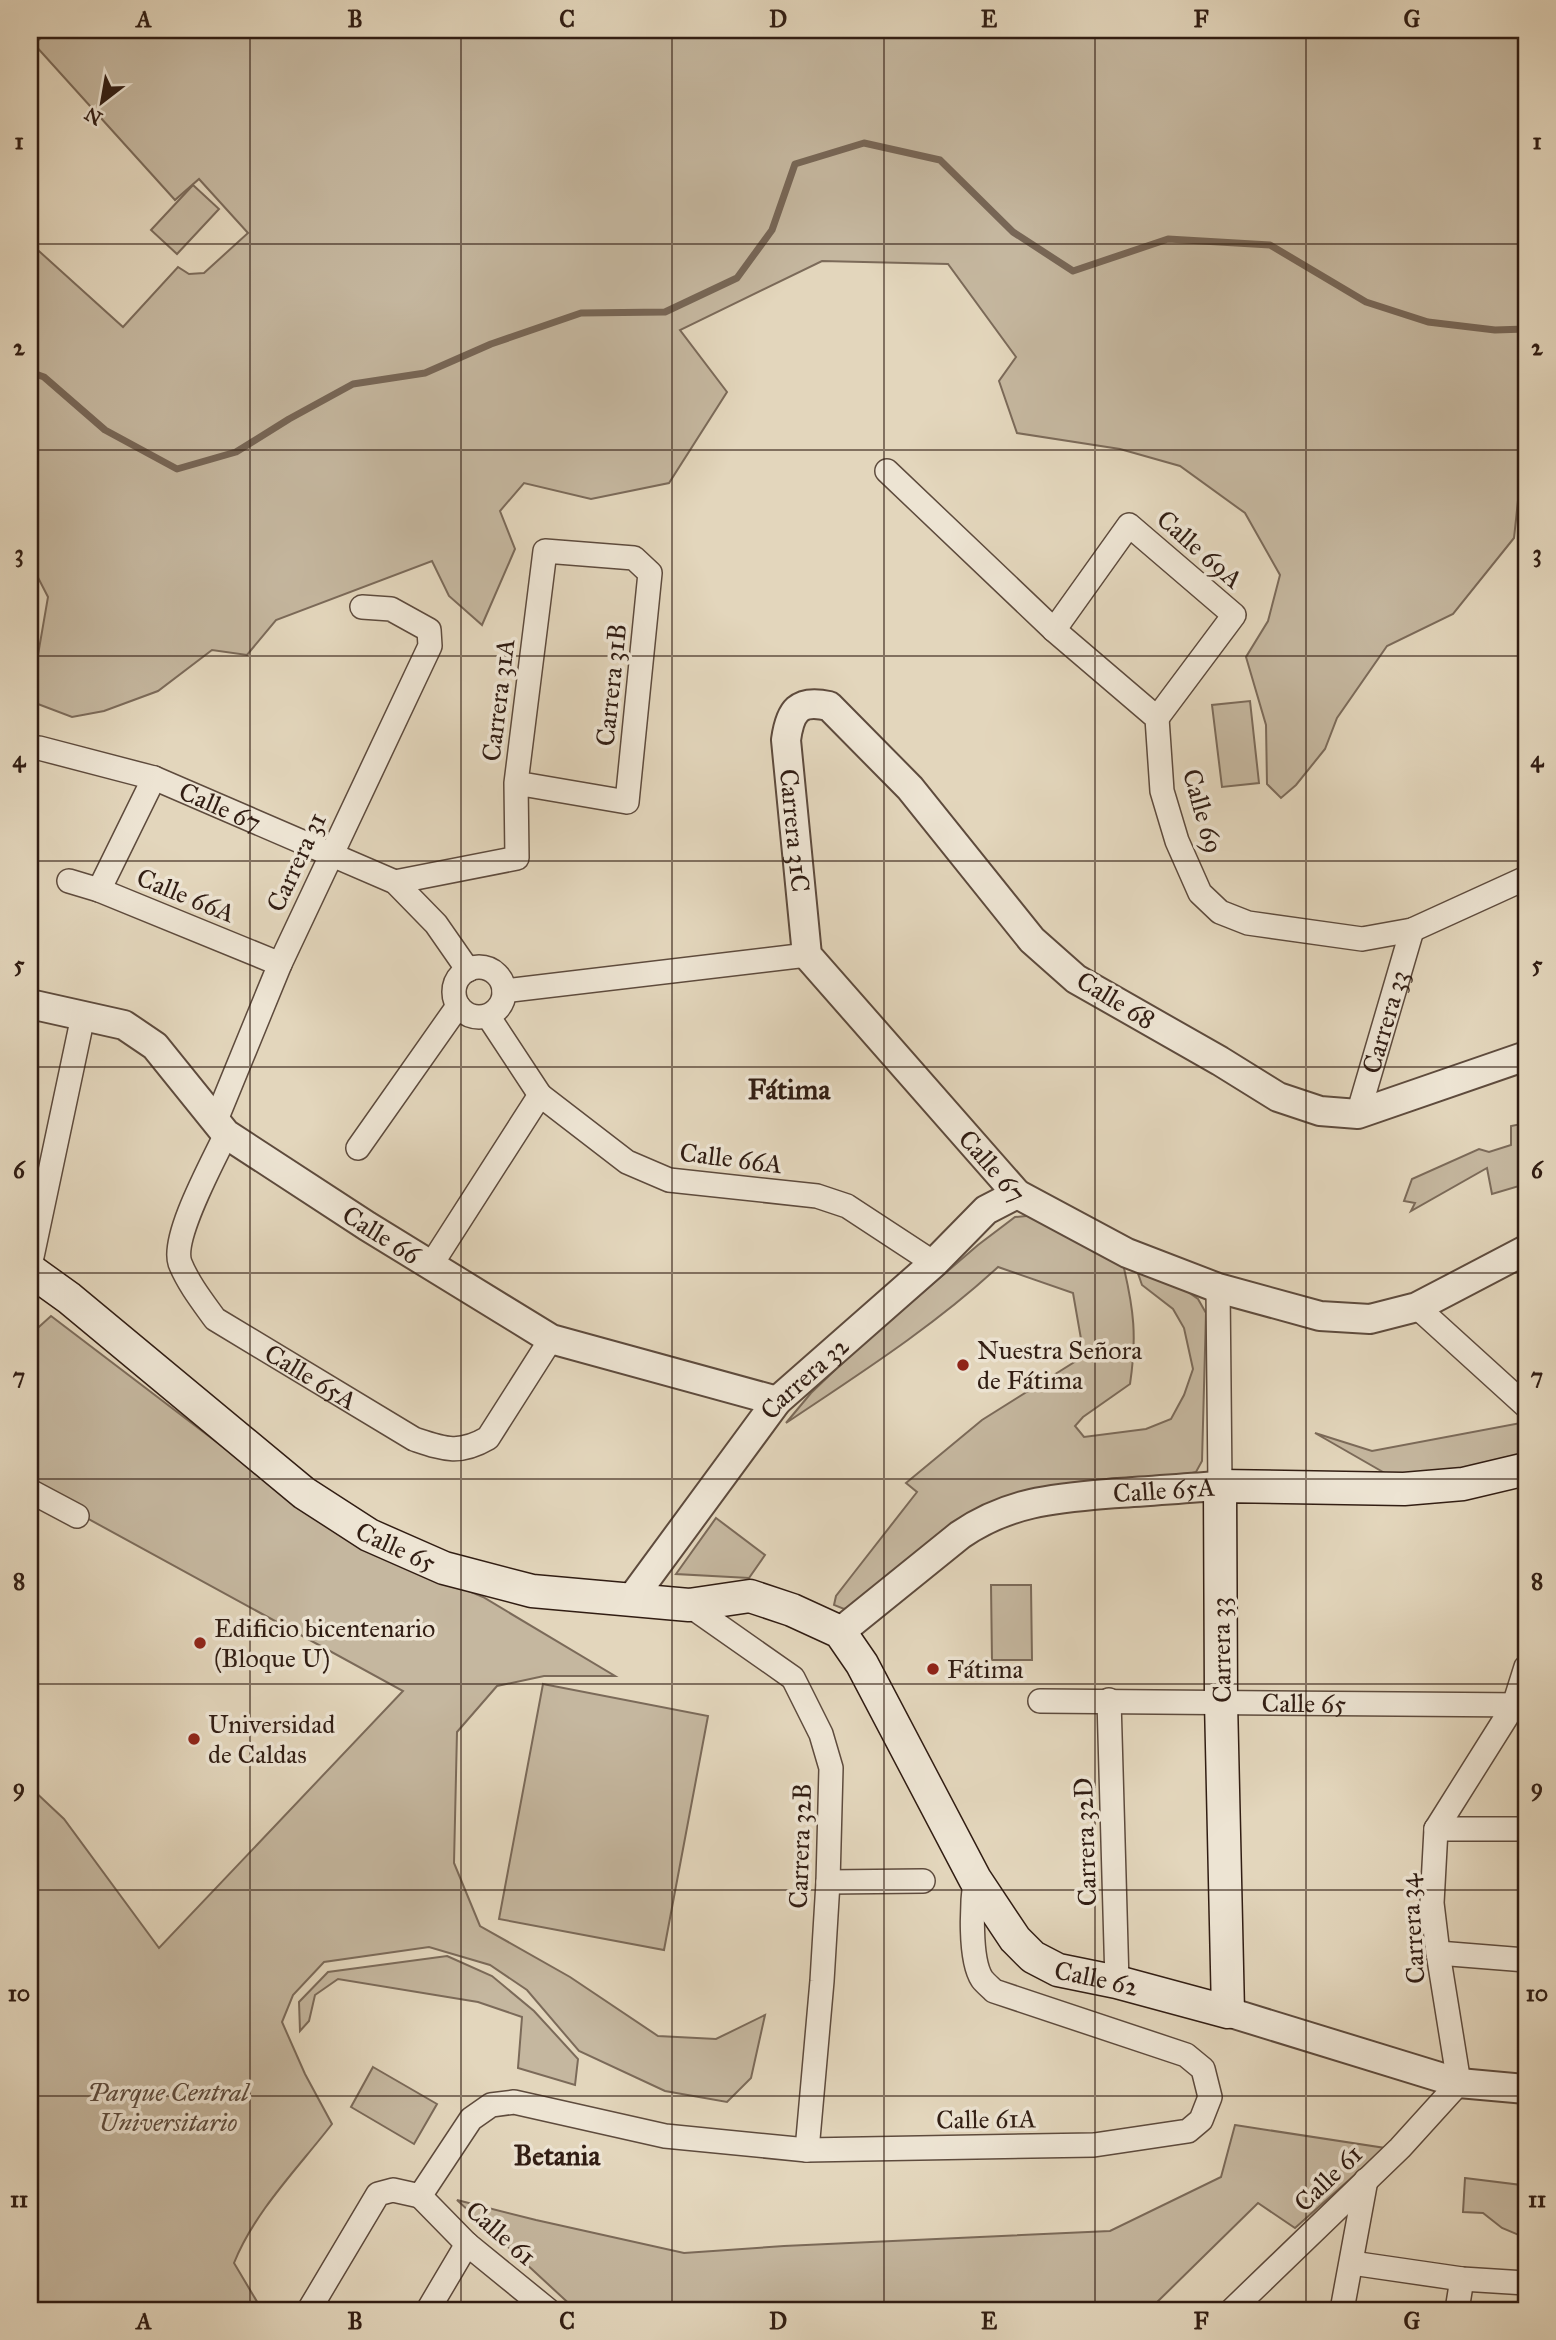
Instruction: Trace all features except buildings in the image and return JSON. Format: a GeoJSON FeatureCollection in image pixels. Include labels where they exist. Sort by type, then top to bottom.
{"type":"FeatureCollection","features":[{"type":"Feature","properties":{"kind":"main road","name":"Calle 65"},"geometry":{"type":"LineString","coordinates":[[30,1268],[69,1297],[304,1493],[369,1535],[443,1567],[532,1591],[689,1605],[750,1596],[792,1610],[840,1632]]}},
{"type":"Feature","properties":{"kind":"main road","name":"Calle 65A"},"geometry":{"type":"LineString","coordinates":[[1220,1486],[1404,1489],[1463,1484],[1526,1469]]}},
{"type":"Feature","properties":{"kind":"main road","name":"Carrera 33"},"geometry":{"type":"LineString","coordinates":[[1220,1486],[1221,1701],[1228,2012]]}},
{"type":"Feature","properties":{"kind":"main road","name":"Calle 62"},"geometry":{"type":"LineString","coordinates":[[840,1632],[862,1664],[975,1879],[1015,1939],[1033,1957],[1058,1970],[1117,1982],[1228,2012]]}},
{"type":"Feature","properties":{"kind":"street"},"geometry":{"type":"LineString","coordinates":[[887,471],[1054,630],[1157,718]]}},
{"type":"Feature","properties":{"kind":"street","name":"Calle 69A"},"geometry":{"type":"LineString","coordinates":[[1054,630],[1129,525],[1234,615],[1157,718]]}},
{"type":"Feature","properties":{"kind":"street","name":"Carrera 31B"},"geometry":{"type":"LineString","coordinates":[[516,783],[627,802],[650,573],[634,558],[545,551]]}},
{"type":"Feature","properties":{"kind":"street","name":"Carrera 31A"},"geometry":{"type":"LineString","coordinates":[[395,882],[517,858],[516,783],[545,551]]}},
{"type":"Feature","properties":{"kind":"street","name":"Carrera 31"},"geometry":{"type":"LineString","coordinates":[[221,1127],[280,964],[430,646],[429,630],[391,609],[362,607]]}},
{"type":"Feature","properties":{"kind":"street","name":"Calle 68"},"geometry":{"type":"LineString","coordinates":[[796,708],[813,702],[829,706],[910,788],[1032,940],[1076,979],[1278,1097],[1320,1111],[1358,1114],[1526,1056]]}},
{"type":"Feature","properties":{"kind":"street","name":"Carrera 31C"},"geometry":{"type":"LineString","coordinates":[[796,708],[788,722],[786,740],[807,955]]}},
{"type":"Feature","properties":{"kind":"street","name":"Calle 69"},"geometry":{"type":"LineString","coordinates":[[1157,718],[1162,791],[1177,841],[1200,893],[1220,912],[1248,923],[1362,939],[1412,930],[1526,877]]}},
{"type":"Feature","properties":{"kind":"street","name":"Calle 67"},"geometry":{"type":"LineString","coordinates":[[38,748],[154,778],[395,882]]}},
{"type":"Feature","properties":{"kind":"street"},"geometry":{"type":"LineString","coordinates":[[99,890],[154,778]]}},
{"type":"Feature","properties":{"kind":"street","name":"Calle 66A"},"geometry":{"type":"LineString","coordinates":[[69,881],[99,890],[280,964]]}},
{"type":"Feature","properties":{"kind":"street"},"geometry":{"type":"LineString","coordinates":[[395,882],[436,924],[468,970]]}},
{"type":"Feature","properties":{"kind":"street","name":"Carrera 33"},"geometry":{"type":"LineString","coordinates":[[1358,1114],[1412,930]]}},
{"type":"Feature","properties":{"kind":"street"},"geometry":{"type":"LineString","coordinates":[[504,990],[807,955]]}},
{"type":"Feature","properties":{"kind":"street","name":"Calle 67"},"geometry":{"type":"LineString","coordinates":[[807,955],[1017,1194],[1127,1253],[1218,1287],[1320,1316],[1370,1319],[1417,1307],[1526,1250]]}},
{"type":"Feature","properties":{"kind":"street"},"geometry":{"type":"LineString","coordinates":[[476,967],[492,971],[504,990],[500,1006],[488,1016],[471,1016],[458,1006],[454,990],[461,975],[476,967]]}},
{"type":"Feature","properties":{"kind":"street","name":"Calle 66"},"geometry":{"type":"LineString","coordinates":[[30,1004],[124,1025],[155,1046],[221,1127],[431,1265],[551,1339],[777,1401]]}},
{"type":"Feature","properties":{"kind":"street"},"geometry":{"type":"LineString","coordinates":[[358,1148],[458,1006]]}},
{"type":"Feature","properties":{"kind":"street"},"geometry":{"type":"LineString","coordinates":[[30,1268],[83,1016]]}},
{"type":"Feature","properties":{"kind":"street","name":"Calle 66A"},"geometry":{"type":"LineString","coordinates":[[488,1016],[540,1095],[627,1162],[669,1180],[827,1199],[847,1206],[934,1263]]}},
{"type":"Feature","properties":{"kind":"street"},"geometry":{"type":"LineString","coordinates":[[431,1265],[540,1095]]}},
{"type":"Feature","properties":{"kind":"street","name":"Calle 65A"},"geometry":{"type":"LineString","coordinates":[[221,1127],[183,1226],[179,1260],[194,1291],[215,1319],[414,1440],[442,1448],[471,1448],[488,1438],[551,1339]]}},
{"type":"Feature","properties":{"kind":"street","name":"Carrera 32"},"geometry":{"type":"LineString","coordinates":[[630,1601],[777,1401],[934,1263],[986,1210],[1017,1194]]}},
{"type":"Feature","properties":{"kind":"street","name":"Carrera 33"},"geometry":{"type":"LineString","coordinates":[[1218,1287],[1220,1486]]}},
{"type":"Feature","properties":{"kind":"street"},"geometry":{"type":"LineString","coordinates":[[1417,1307],[1526,1406]]}},
{"type":"Feature","properties":{"kind":"street","name":"Calle 65A"},"geometry":{"type":"LineString","coordinates":[[840,1632],[960,1535],[1005,1511],[1051,1498],[1220,1486]]}},
{"type":"Feature","properties":{"kind":"street"},"geometry":{"type":"LineString","coordinates":[[30,1491],[78,1516]]}},
{"type":"Feature","properties":{"kind":"street","name":"Carrera 32B"},"geometry":{"type":"LineString","coordinates":[[689,1605],[793,1678],[821,1734],[831,1768],[822,1981],[807,2150]]}},
{"type":"Feature","properties":{"kind":"street","name":"Carrera 34"},"geometry":{"type":"LineString","coordinates":[[1459,2083],[1438,1953],[1433,1903],[1436,1829],[1520,1705],[1526,1667]]}},
{"type":"Feature","properties":{"kind":"street","name":"Calle 65"},"geometry":{"type":"LineString","coordinates":[[1040,1700],[1520,1705]]}},
{"type":"Feature","properties":{"kind":"street","name":"Carrera 32D"},"geometry":{"type":"LineString","coordinates":[[1109,1700],[1117,1982]]}},
{"type":"Feature","properties":{"kind":"street"},"geometry":{"type":"LineString","coordinates":[[1436,1829],[1526,1829]]}},
{"type":"Feature","properties":{"kind":"street","name":"Calle 61A"},"geometry":{"type":"LineString","coordinates":[[420,2196],[471,2119],[491,2105],[514,2102],[665,2136],[807,2150],[1094,2146],[1188,2131],[1201,2120],[1210,2097],[1203,2069],[1186,2055],[994,1991],[982,1979],[975,1961],[971,1904],[975,1879]]}},
{"type":"Feature","properties":{"kind":"street"},"geometry":{"type":"LineString","coordinates":[[828,1882],[923,1881]]}},
{"type":"Feature","properties":{"kind":"street"},"geometry":{"type":"LineString","coordinates":[[1438,1953],[1526,1960]]}},
{"type":"Feature","properties":{"kind":"street","name":"Calle 62"},"geometry":{"type":"LineString","coordinates":[[1228,2012],[1459,2083],[1526,2089]]}},
{"type":"Feature","properties":{"kind":"street","name":"Calle 61"},"geometry":{"type":"LineString","coordinates":[[1241,2306],[1400,2148],[1459,2083]]}},
{"type":"Feature","properties":{"kind":"street"},"geometry":{"type":"LineString","coordinates":[[1342,2310],[1366,2180]]}},
{"type":"Feature","properties":{"kind":"street"},"geometry":{"type":"LineString","coordinates":[[309,2310],[378,2194],[393,2190],[420,2196]]}},
{"type":"Feature","properties":{"kind":"street","name":"Calle 61"},"geometry":{"type":"LineString","coordinates":[[420,2196],[467,2244],[548,2310]]}},
{"type":"Feature","properties":{"kind":"street"},"geometry":{"type":"LineString","coordinates":[[428,2310],[467,2244]]}},
{"type":"Feature","properties":{"kind":"street"},"geometry":{"type":"LineString","coordinates":[[1352,2263],[1462,2279],[1526,2283]]}},
{"type":"Feature","properties":{"kind":"street"},"geometry":{"type":"LineString","coordinates":[[1457,2310],[1462,2279]]}},
{"type":"Feature","properties":{"kind":"green space"},"geometry":{"type":"Polygon","coordinates":[[[50,30],[1526,30],[1526,455],[1523,454],[1514,538],[1453,614],[1387,646],[1337,718],[1325,749],[1296,785],[1281,798],[1267,784],[1266,725],[1246,657],[1268,621],[1280,575],[1245,513],[1180,466],[1120,449],[1017,433],[999,381],[1016,357],[948,264],[822,261],[680,330],[727,392],[669,483],[591,499],[524,483],[500,511],[515,549],[482,625],[449,596],[432,561],[276,620],[247,655],[212,650],[158,691],[104,711],[72,717],[30,701],[48,597],[30,562],[30,243],[123,327],[178,267],[189,274],[204,273],[248,233],[199,179],[175,200],[34,44],[50,30]]]}},
{"type":"Feature","properties":{"kind":"green space"},"geometry":{"type":"Polygon","coordinates":[[[193,185],[219,209],[177,254],[151,230],[193,185]]]}},
{"type":"Feature","properties":{"kind":"green space"},"geometry":{"type":"Polygon","coordinates":[[[1250,701],[1259,783],[1222,787],[1212,705],[1250,701]]]}},
{"type":"Feature","properties":{"kind":"green space"},"geometry":{"type":"Polygon","coordinates":[[[1521,1124],[1526,1128],[1526,1184],[1492,1194],[1487,1168],[1411,1211],[1415,1203],[1404,1201],[1412,1179],[1479,1149],[1489,1152],[1511,1145],[1511,1126],[1521,1124]]]}},
{"type":"Feature","properties":{"kind":"green space"},"geometry":{"type":"Polygon","coordinates":[[[1037,1215],[1123,1264],[1127,1280],[1134,1338],[1130,1384],[1083,1417],[1075,1426],[1084,1437],[1146,1429],[1171,1419],[1184,1395],[1193,1369],[1184,1328],[1173,1309],[1142,1285],[1134,1262],[1171,1280],[1198,1299],[1206,1313],[1202,1461],[1196,1472],[1176,1477],[1078,1482],[1030,1490],[857,1604],[844,1609],[834,1605],[836,1596],[917,1492],[906,1483],[982,1420],[1084,1356],[1073,1293],[998,1267],[922,1330],[786,1423],[811,1393],[858,1348],[978,1245],[1015,1217],[1037,1215]]]}},
{"type":"Feature","properties":{"kind":"green space","name":"Parque Central Universitario"},"geometry":{"type":"Polygon","coordinates":[[[51,1316],[302,1507],[360,1545],[483,1597],[615,1676],[544,1676],[497,1686],[457,1732],[454,1863],[480,1926],[570,1977],[658,2036],[716,2039],[765,2015],[751,2078],[727,2102],[665,2091],[579,2051],[527,1990],[490,1965],[429,1947],[324,1962],[293,1995],[282,2022],[305,2074],[332,2124],[265,2208],[234,2263],[262,2310],[30,2310],[30,1787],[64,1819],[159,1948],[403,1691],[30,1487],[30,1335],[51,1316]]]}},
{"type":"Feature","properties":{"kind":"green space"},"geometry":{"type":"Polygon","coordinates":[[[1526,1422],[1526,1454],[1481,1467],[1390,1476],[1315,1433],[1372,1451],[1526,1422]]]}},
{"type":"Feature","properties":{"kind":"green space"},"geometry":{"type":"Polygon","coordinates":[[[716,1518],[765,1555],[749,1578],[676,1574],[716,1518]]]}},
{"type":"Feature","properties":{"kind":"green space"},"geometry":{"type":"Polygon","coordinates":[[[991,1585],[1031,1585],[1032,1660],[992,1660],[991,1585]]]}},
{"type":"Feature","properties":{"kind":"green space"},"geometry":{"type":"Polygon","coordinates":[[[543,1684],[708,1716],[664,1950],[499,1919],[543,1684]]]}},
{"type":"Feature","properties":{"kind":"green space"},"geometry":{"type":"Polygon","coordinates":[[[447,1956],[492,1976],[534,2011],[578,2059],[575,2085],[518,2068],[522,2017],[478,2002],[338,1979],[315,1995],[309,2021],[300,2031],[299,2002],[328,1972],[447,1956]]]}},
{"type":"Feature","properties":{"kind":"green space"},"geometry":{"type":"Polygon","coordinates":[[[373,2067],[437,2104],[414,2144],[351,2107],[373,2067]]]}},
{"type":"Feature","properties":{"kind":"green space"},"geometry":{"type":"Polygon","coordinates":[[[1235,2125],[1385,2148],[1295,2228],[1258,2203],[1150,2309],[1145,2310],[576,2310],[457,2200],[684,2253],[1110,2231],[1221,2177],[1235,2125]]]}},
{"type":"Feature","properties":{"kind":"green space"},"geometry":{"type":"Polygon","coordinates":[[[1465,2178],[1521,2185],[1521,2192],[1526,2192],[1526,2238],[1502,2228],[1483,2213],[1463,2212],[1465,2178]]]}},
{"type":"Feature","properties":{"kind":"waterway"},"geometry":{"type":"LineString","coordinates":[[30,372],[44,377],[105,430],[177,469],[236,452],[353,384],[425,373],[491,344],[581,313],[665,312],[737,278],[772,230],[795,164],[864,143],[940,160],[1013,232],[1073,271],[1168,239],[1270,245],[1366,302],[1428,322],[1495,330],[1526,329]]}},
{"type":"Feature","properties":{"kind":"place","name":"Nuestra Señora de Fátima"},"geometry":{"type":"Point","coordinates":[963,1365]}},
{"type":"Feature","properties":{"kind":"place","name":"Edificio bicentenario (Bloque U)"},"geometry":{"type":"Point","coordinates":[200,1643]}},
{"type":"Feature","properties":{"kind":"place","name":"Fátima"},"geometry":{"type":"Point","coordinates":[933,1669]}},
{"type":"Feature","properties":{"kind":"place","name":"Universidad de Caldas"},"geometry":{"type":"Point","coordinates":[194,1739]}},
{"type":"Feature","properties":{"kind":"district","name":"Fátima"},"geometry":{"type":"Point","coordinates":[789,1089]}},
{"type":"Feature","properties":{"kind":"district","name":"Betania"},"geometry":{"type":"Point","coordinates":[557,2155]}}]}
